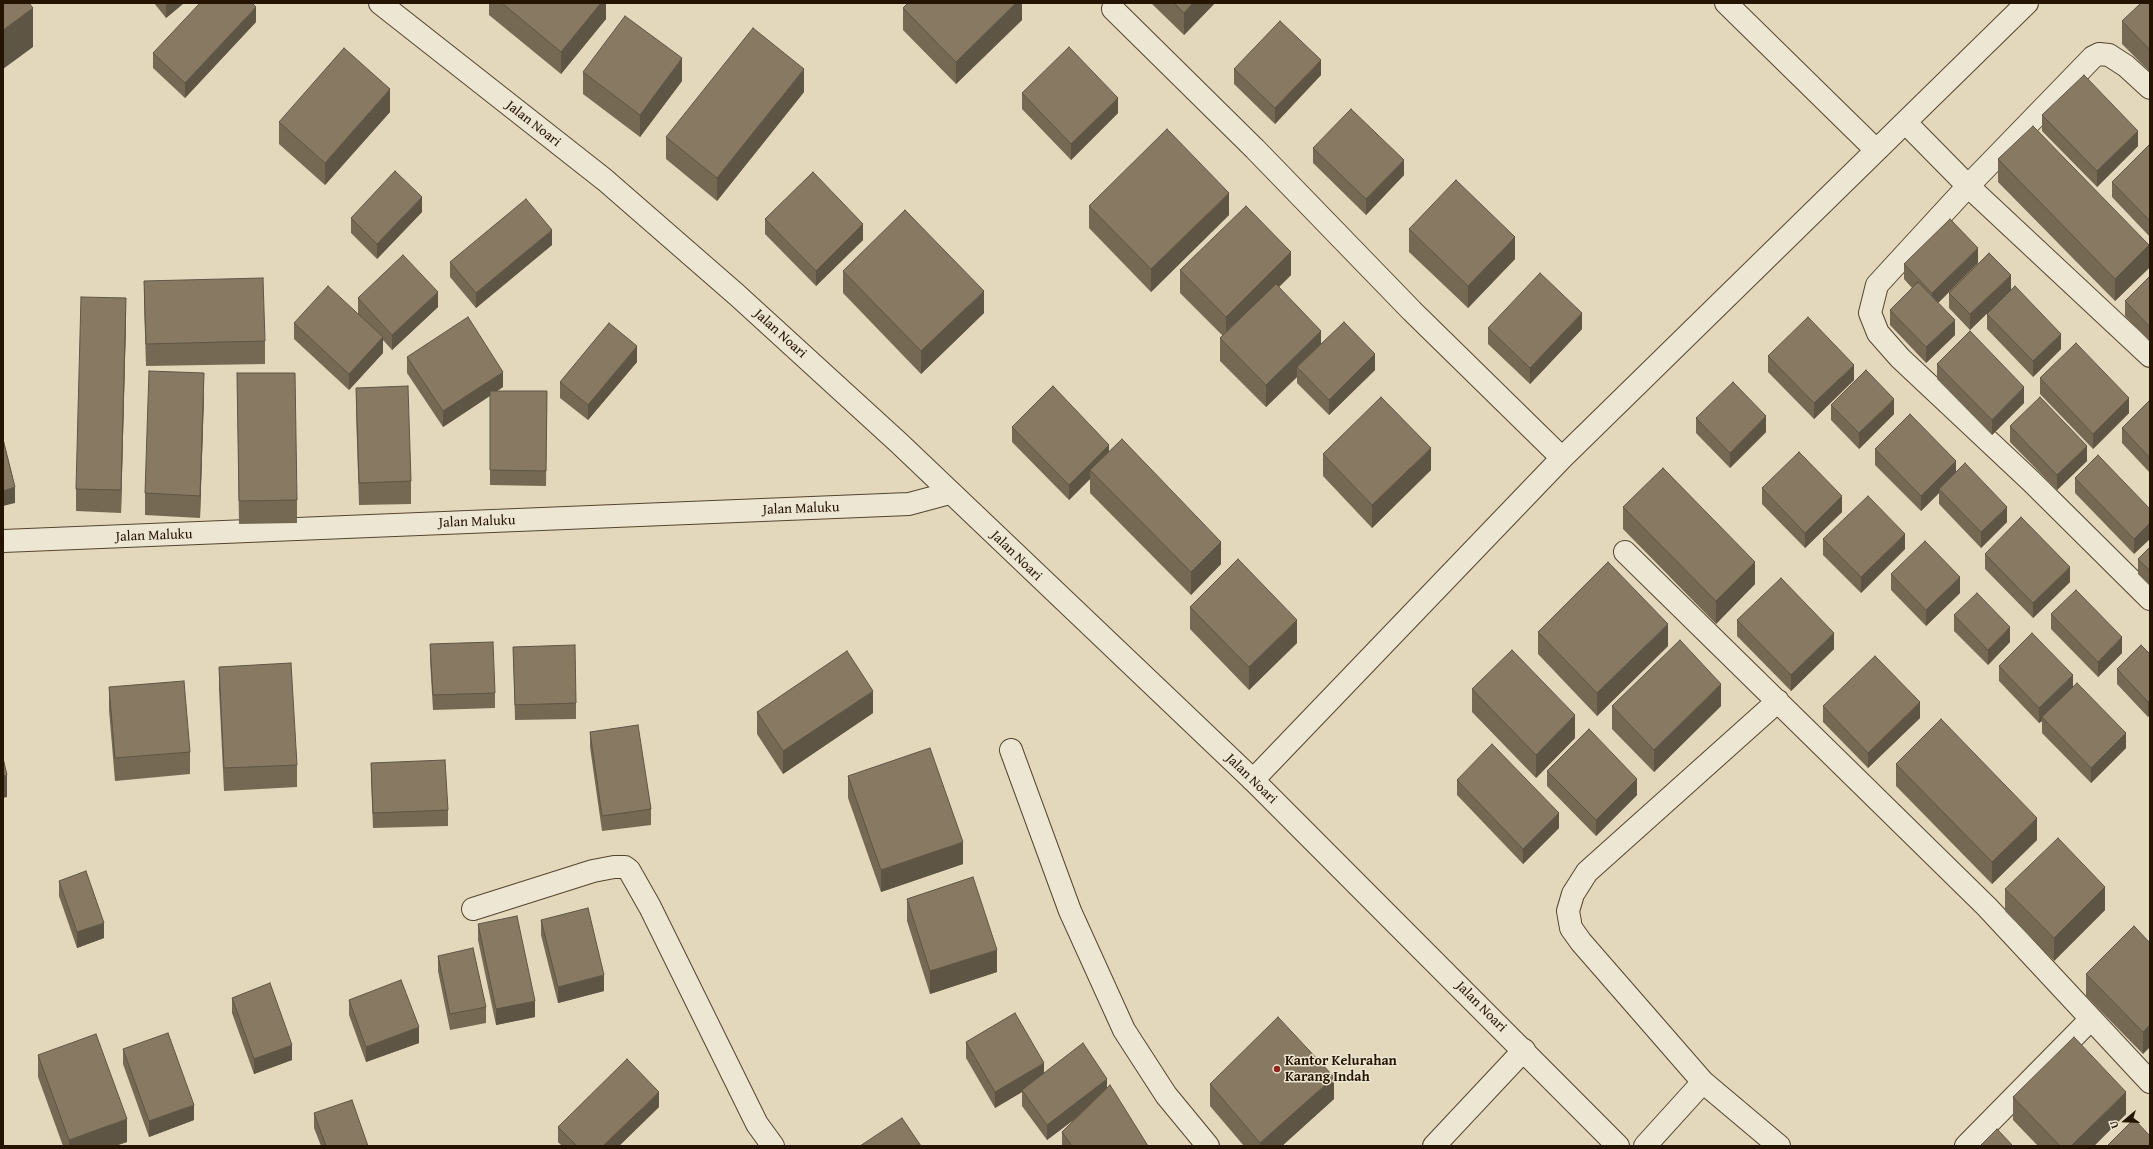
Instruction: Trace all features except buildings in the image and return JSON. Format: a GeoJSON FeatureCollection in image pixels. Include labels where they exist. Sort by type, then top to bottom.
{"type":"FeatureCollection","features":[{"type":"Feature","properties":{"kind":"street","name":"Jalan Noari"},"geometry":{"type":"LineString","coordinates":[[380,3],[605,180],[787,341],[899,443],[1253,780],[1524,1050],[1618,1146]]}},
{"type":"Feature","properties":{"kind":"street"},"geometry":{"type":"LineString","coordinates":[[1726,3],[1876,150]]}},
{"type":"Feature","properties":{"kind":"street"},"geometry":{"type":"LineString","coordinates":[[1253,780],[1562,458],[2027,3]]}},
{"type":"Feature","properties":{"kind":"street"},"geometry":{"type":"LineString","coordinates":[[1113,9],[1255,149],[1412,311],[1562,458]]}},
{"type":"Feature","properties":{"kind":"street"},"geometry":{"type":"LineString","coordinates":[[2150,88],[2126,66],[2109,55],[2099,54],[2093,57],[1968,186],[1878,285],[1870,308],[1872,322],[1885,342],[1900,358],[2031,481],[2150,599]]}},
{"type":"Feature","properties":{"kind":"street"},"geometry":{"type":"LineString","coordinates":[[1906,123],[1968,186],[2150,356]]}},
{"type":"Feature","properties":{"kind":"street","name":"Jalan Maluku"},"geometry":{"type":"LineString","coordinates":[[3,541],[909,504],[950,493]]}},
{"type":"Feature","properties":{"kind":"street"},"geometry":{"type":"LineString","coordinates":[[1625,552],[1987,907],[2090,1020],[2150,1082]]}},
{"type":"Feature","properties":{"kind":"street"},"geometry":{"type":"LineString","coordinates":[[1778,701],[1587,872],[1573,894],[1568,911],[1571,928],[1581,942],[1703,1082],[1779,1146]]}},
{"type":"Feature","properties":{"kind":"street"},"geometry":{"type":"LineString","coordinates":[[1011,750],[1070,911],[1124,1030],[1166,1095],[1208,1146]]}},
{"type":"Feature","properties":{"kind":"street"},"geometry":{"type":"LineString","coordinates":[[473,909],[593,871],[614,867],[625,867],[629,870],[650,907],[757,1124],[773,1146]]}},
{"type":"Feature","properties":{"kind":"street"},"geometry":{"type":"LineString","coordinates":[[1966,1146],[2090,1020]]}},
{"type":"Feature","properties":{"kind":"street"},"geometry":{"type":"LineString","coordinates":[[1434,1146],[1524,1050]]}},
{"type":"Feature","properties":{"kind":"street"},"geometry":{"type":"LineString","coordinates":[[1645,1146],[1703,1082]]}},
{"type":"Feature","properties":{"kind":"place","name":"Kantor Kelurahan Karang Indah"},"geometry":{"type":"Point","coordinates":[1277,1069]}}]}
